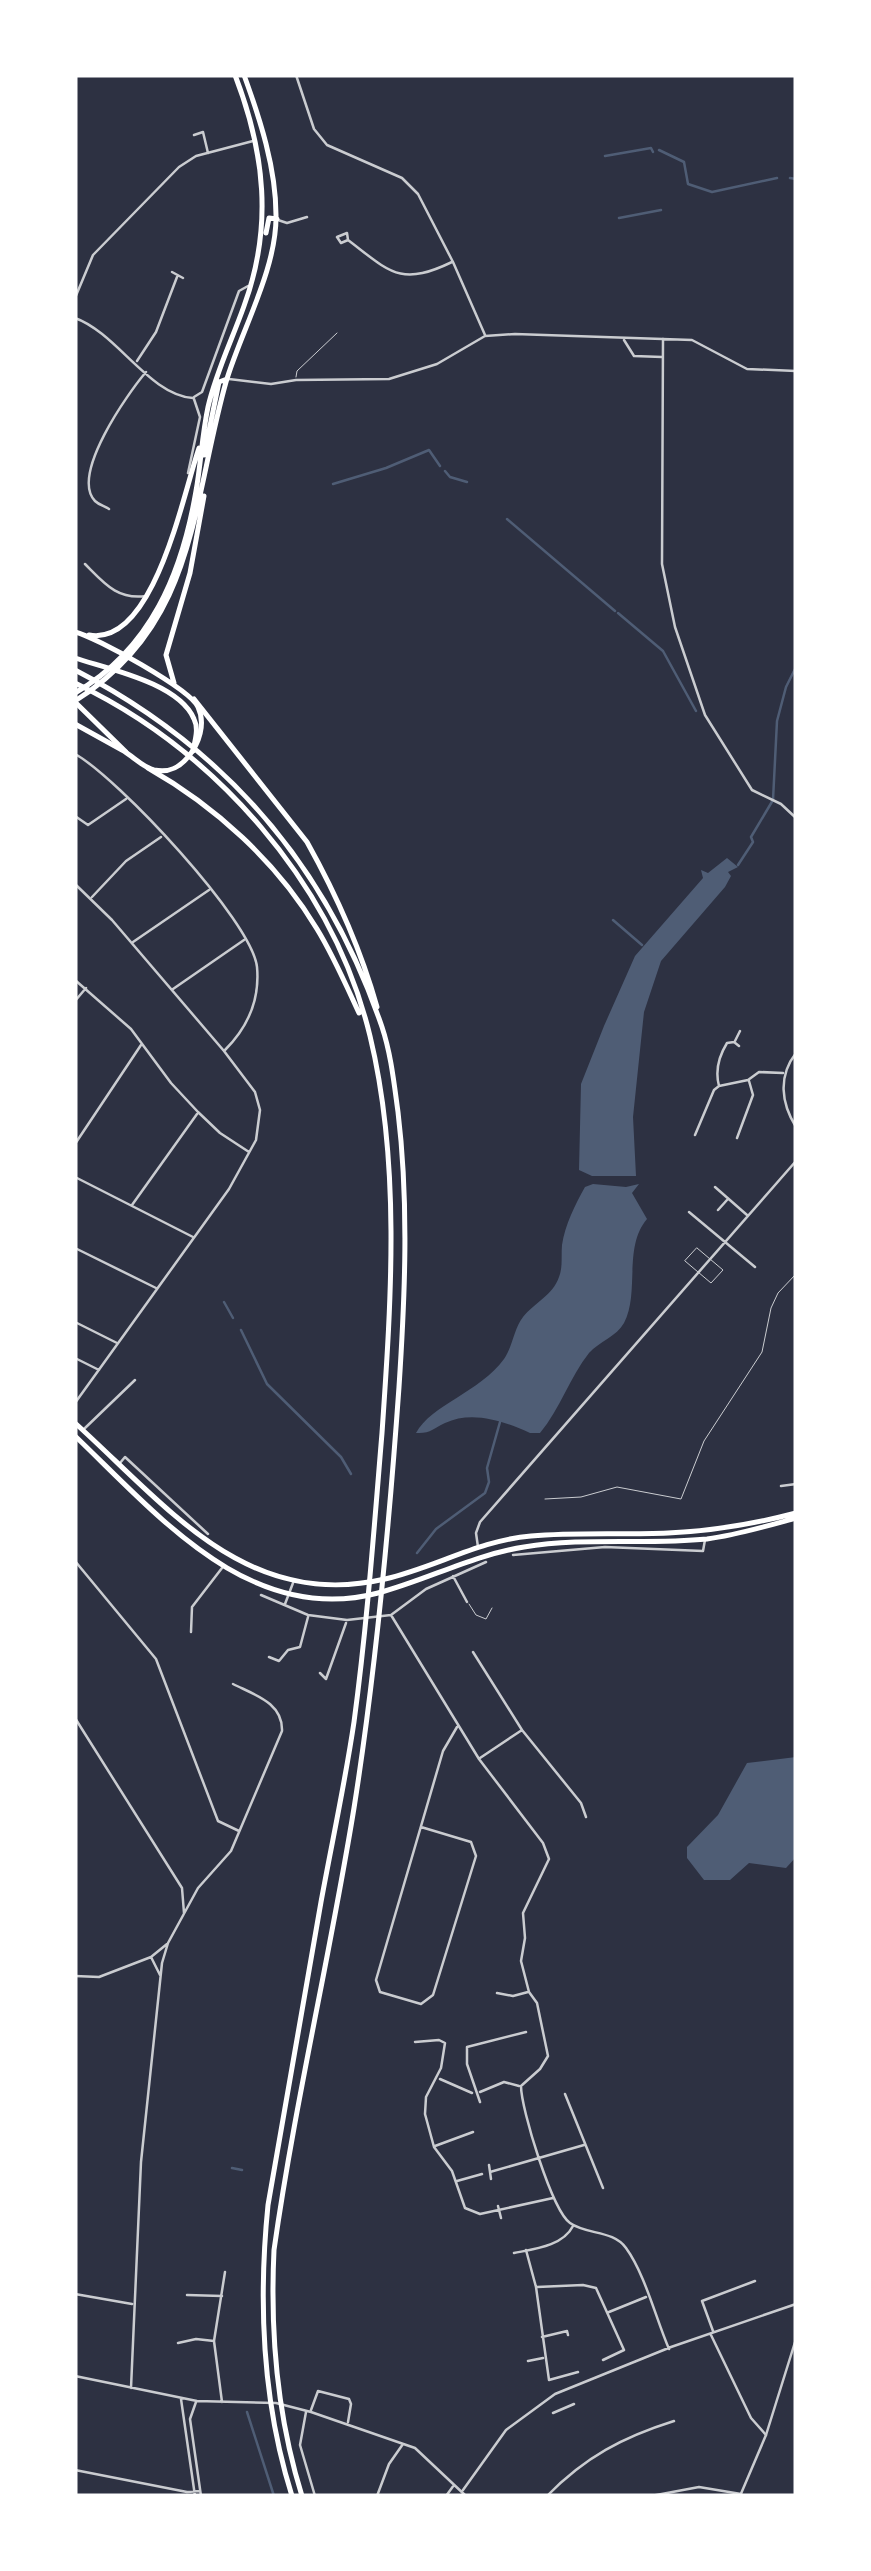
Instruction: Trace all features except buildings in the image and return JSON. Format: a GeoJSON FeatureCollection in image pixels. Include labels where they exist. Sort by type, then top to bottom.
{"type":"FeatureCollection","features":[{"type":"Feature","properties":{"kind":"highway"},"geometry":{"type":"LineString","coordinates":[[235,75],[256,140],[263,188],[261,245]]}},
{"type":"Feature","properties":{"kind":"highway"},"geometry":{"type":"LineString","coordinates":[[126,752],[75,699],[106,679],[165,608],[180,573],[227,379],[270,256],[276,219],[265,142],[244,75]]}},
{"type":"Feature","properties":{"kind":"highway"},"geometry":{"type":"LineString","coordinates":[[78,633],[112,635],[121,630],[138,610],[169,548],[219,371],[251,286],[269,218],[276,219]]}},
{"type":"Feature","properties":{"kind":"highway"},"geometry":{"type":"LineString","coordinates":[[258,258],[265,254],[276,228]]}},
{"type":"Feature","properties":{"kind":"highway"},"geometry":{"type":"LineString","coordinates":[[176,686],[166,655],[200,529],[204,432]]}},
{"type":"Feature","properties":{"kind":"highway"},"geometry":{"type":"LineString","coordinates":[[188,480],[202,471]]}},
{"type":"Feature","properties":{"kind":"highway"},"geometry":{"type":"LineString","coordinates":[[78,633],[194,699],[298,830],[322,868],[367,970],[392,1068],[406,1194],[403,1330],[385,1566],[353,1815],[276,2236],[272,2298],[278,2386],[302,2496]]}},
{"type":"Feature","properties":{"kind":"highway"},"geometry":{"type":"LineString","coordinates":[[75,658],[150,682],[189,710],[198,733]]}},
{"type":"Feature","properties":{"kind":"highway"},"geometry":{"type":"LineString","coordinates":[[75,670],[114,690],[176,732],[225,774],[282,836],[336,922],[382,1028]]}},
{"type":"Feature","properties":{"kind":"highway"},"geometry":{"type":"LineString","coordinates":[[75,684],[120,707],[178,748],[264,831],[316,906],[344,962],[369,1034],[386,1131],[390,1326],[354,1724],[268,2205],[262,2298],[268,2385],[292,2496]]}},
{"type":"Feature","properties":{"kind":"highway"},"geometry":{"type":"LineString","coordinates":[[148,768],[166,771],[180,766],[193,750],[201,714],[194,699]]}},
{"type":"Feature","properties":{"kind":"highway"},"geometry":{"type":"LineString","coordinates":[[77,725],[202,801],[248,844],[316,928],[369,1034]]}},
{"type":"Feature","properties":{"kind":"highway"},"geometry":{"type":"LineString","coordinates":[[75,1423],[214,1548],[244,1566],[293,1582],[340,1585],[379,1581],[528,1536],[666,1533],[796,1515]]}},
{"type":"Feature","properties":{"kind":"highway"},"geometry":{"type":"LineString","coordinates":[[75,1436],[192,1545],[239,1576],[290,1593],[339,1598],[374,1594],[481,1557],[534,1545],[705,1539],[796,1515]]}},
{"type":"Feature","properties":{"kind":"highway"},"geometry":{"type":"LineString","coordinates":[[112,1471],[119,1464]]}},
{"type":"Feature","properties":{"kind":"street"},"geometry":{"type":"LineString","coordinates":[[296,75],[319,136],[341,153],[411,184],[453,262],[485,336]]}},
{"type":"Feature","properties":{"kind":"street"},"geometry":{"type":"LineString","coordinates":[[194,134],[203,132],[208,153]]}},
{"type":"Feature","properties":{"kind":"street"},"geometry":{"type":"LineString","coordinates":[[75,298],[93,256],[178,168],[208,153],[256,140]]}},
{"type":"Feature","properties":{"kind":"street"},"geometry":{"type":"LineString","coordinates":[[276,219],[287,223],[307,217]]}},
{"type":"Feature","properties":{"kind":"street"},"geometry":{"type":"LineString","coordinates":[[348,240],[383,266],[418,278],[453,262]]}},
{"type":"Feature","properties":{"kind":"street"},"geometry":{"type":"LineString","coordinates":[[172,272],[183,278]]}},
{"type":"Feature","properties":{"kind":"street"},"geometry":{"type":"LineString","coordinates":[[135,363],[156,332],[177,277]]}},
{"type":"Feature","properties":{"kind":"street"},"geometry":{"type":"LineString","coordinates":[[193,398],[202,392],[239,290],[251,286]]}},
{"type":"Feature","properties":{"kind":"street"},"geometry":{"type":"LineString","coordinates":[[75,318],[97,329],[171,391],[193,398]]}},
{"type":"Feature","properties":{"kind":"street"},"geometry":{"type":"LineString","coordinates":[[478,339],[479,324]]}},
{"type":"Feature","properties":{"kind":"street"},"geometry":{"type":"LineString","coordinates":[[227,379],[272,384],[389,379],[437,364],[485,336],[692,340],[748,369],[796,371]]}},
{"type":"Feature","properties":{"kind":"street"},"geometry":{"type":"LineString","coordinates":[[623,337],[634,356],[664,357]]}},
{"type":"Feature","properties":{"kind":"street"},"geometry":{"type":"LineString","coordinates":[[663,338],[662,564],[675,627],[705,715],[752,790],[796,818]]}},
{"type":"Feature","properties":{"kind":"street"},"geometry":{"type":"LineString","coordinates":[[110,509],[95,501],[89,489],[92,465],[118,410],[146,372]]}},
{"type":"Feature","properties":{"kind":"street"},"geometry":{"type":"LineString","coordinates":[[188,480],[200,417],[193,398]]}},
{"type":"Feature","properties":{"kind":"street"},"geometry":{"type":"LineString","coordinates":[[81,570],[86,563],[113,592],[130,598],[146,596]]}},
{"type":"Feature","properties":{"kind":"street"},"geometry":{"type":"LineString","coordinates":[[130,598],[138,610]]}},
{"type":"Feature","properties":{"kind":"street"},"geometry":{"type":"LineString","coordinates":[[75,754],[129,797],[210,889],[246,939],[257,964],[254,1001],[246,1027],[224,1050]]}},
{"type":"Feature","properties":{"kind":"street"},"geometry":{"type":"LineString","coordinates":[[75,816],[88,825],[96,823],[129,797]]}},
{"type":"Feature","properties":{"kind":"street"},"geometry":{"type":"LineString","coordinates":[[91,898],[126,861],[162,836]]}},
{"type":"Feature","properties":{"kind":"street"},"geometry":{"type":"LineString","coordinates":[[75,884],[132,942],[224,1050],[255,1092],[260,1110],[259,1129],[229,1189],[75,1403]]}},
{"type":"Feature","properties":{"kind":"street"},"geometry":{"type":"LineString","coordinates":[[132,942],[210,889]]}},
{"type":"Feature","properties":{"kind":"street"},"geometry":{"type":"LineString","coordinates":[[172,990],[246,939]]}},
{"type":"Feature","properties":{"kind":"street"},"geometry":{"type":"LineString","coordinates":[[75,980],[131,1028],[170,1083],[198,1112],[249,1152]]}},
{"type":"Feature","properties":{"kind":"street"},"geometry":{"type":"LineString","coordinates":[[75,1002],[86,988]]}},
{"type":"Feature","properties":{"kind":"street"},"geometry":{"type":"LineString","coordinates":[[734,1042],[740,1031]]}},
{"type":"Feature","properties":{"kind":"street"},"geometry":{"type":"LineString","coordinates":[[719,1086],[720,1057],[727,1043],[740,1046]]}},
{"type":"Feature","properties":{"kind":"street"},"geometry":{"type":"LineString","coordinates":[[75,1144],[142,1044]]}},
{"type":"Feature","properties":{"kind":"street"},"geometry":{"type":"LineString","coordinates":[[796,1052],[784,1074],[784,1100],[796,1127]]}},
{"type":"Feature","properties":{"kind":"street"},"geometry":{"type":"LineString","coordinates":[[706,1133],[697,1132],[719,1086],[748,1080],[759,1072],[784,1074]]}},
{"type":"Feature","properties":{"kind":"street"},"geometry":{"type":"LineString","coordinates":[[737,1138],[753,1095],[748,1080]]}},
{"type":"Feature","properties":{"kind":"street"},"geometry":{"type":"LineString","coordinates":[[131,1206],[198,1112]]}},
{"type":"Feature","properties":{"kind":"street"},"geometry":{"type":"LineString","coordinates":[[740,1130],[748,1132]]}},
{"type":"Feature","properties":{"kind":"street"},"geometry":{"type":"LineString","coordinates":[[478,1548],[476,1533],[480,1522],[796,1161]]}},
{"type":"Feature","properties":{"kind":"street"},"geometry":{"type":"LineString","coordinates":[[75,1177],[194,1238]]}},
{"type":"Feature","properties":{"kind":"street"},"geometry":{"type":"LineString","coordinates":[[715,1186],[748,1216]]}},
{"type":"Feature","properties":{"kind":"street"},"geometry":{"type":"LineString","coordinates":[[718,1210],[728,1198]]}},
{"type":"Feature","properties":{"kind":"street"},"geometry":{"type":"LineString","coordinates":[[689,1212],[755,1267]]}},
{"type":"Feature","properties":{"kind":"street"},"geometry":{"type":"LineString","coordinates":[[75,1248],[158,1289]]}},
{"type":"Feature","properties":{"kind":"street"},"geometry":{"type":"LineString","coordinates":[[75,1322],[118,1344]]}},
{"type":"Feature","properties":{"kind":"street"},"geometry":{"type":"LineString","coordinates":[[75,1358],[100,1370]]}},
{"type":"Feature","properties":{"kind":"street"},"geometry":{"type":"LineString","coordinates":[[83,1430],[135,1380]]}},
{"type":"Feature","properties":{"kind":"street"},"geometry":{"type":"LineString","coordinates":[[119,1464],[125,1457],[207,1530]]}},
{"type":"Feature","properties":{"kind":"street"},"geometry":{"type":"LineString","coordinates":[[789,1491],[784,1486],[796,1484]]}},
{"type":"Feature","properties":{"kind":"street"},"geometry":{"type":"LineString","coordinates":[[514,1555],[604,1547],[703,1550],[705,1539]]}},
{"type":"Feature","properties":{"kind":"street"},"geometry":{"type":"LineString","coordinates":[[75,1561],[156,1659],[218,1821],[240,1831]]}},
{"type":"Feature","properties":{"kind":"street"},"geometry":{"type":"LineString","coordinates":[[261,1594],[308,1615],[347,1620],[391,1615],[426,1589],[486,1562]]}},
{"type":"Feature","properties":{"kind":"street"},"geometry":{"type":"LineString","coordinates":[[191,1632],[192,1607],[223,1567]]}},
{"type":"Feature","properties":{"kind":"street"},"geometry":{"type":"LineString","coordinates":[[452,1575],[467,1602]]}},
{"type":"Feature","properties":{"kind":"street"},"geometry":{"type":"LineString","coordinates":[[284,1606],[293,1582]]}},
{"type":"Feature","properties":{"kind":"street"},"geometry":{"type":"LineString","coordinates":[[270,1658],[279,1661],[288,1650],[300,1647],[308,1615]]}},
{"type":"Feature","properties":{"kind":"street"},"geometry":{"type":"LineString","coordinates":[[391,1615],[478,1759],[534,1827],[549,1860],[523,1913],[525,1938],[521,1961],[529,1992],[537,2003],[548,2056],[521,2086],[521,2103],[554,2197],[573,2225],[606,2234],[624,2245],[668,2348]]}},
{"type":"Feature","properties":{"kind":"street"},"geometry":{"type":"LineString","coordinates":[[320,1674],[326,1679],[347,1620]]}},
{"type":"Feature","properties":{"kind":"street"},"geometry":{"type":"LineString","coordinates":[[473,1652],[522,1730],[575,1794],[586,1817]]}},
{"type":"Feature","properties":{"kind":"street"},"geometry":{"type":"LineString","coordinates":[[131,2388],[141,2162],[162,1961],[198,1888],[231,1851],[282,1730],[283,1717],[272,1705],[234,1684]]}},
{"type":"Feature","properties":{"kind":"street"},"geometry":{"type":"LineString","coordinates":[[75,1718],[182,1888],[184,1914]]}},
{"type":"Feature","properties":{"kind":"street"},"geometry":{"type":"LineString","coordinates":[[421,1827],[471,1842],[476,1856],[433,1995],[422,2004],[386,1996],[376,1980],[443,1751],[458,1726]]}},
{"type":"Feature","properties":{"kind":"street"},"geometry":{"type":"LineString","coordinates":[[478,1759],[522,1730]]}},
{"type":"Feature","properties":{"kind":"street"},"geometry":{"type":"LineString","coordinates":[[182,1888],[198,1888]]}},
{"type":"Feature","properties":{"kind":"street"},"geometry":{"type":"LineString","coordinates":[[153,1960],[168,1943]]}},
{"type":"Feature","properties":{"kind":"street"},"geometry":{"type":"LineString","coordinates":[[153,1960],[160,1954],[162,1961]]}},
{"type":"Feature","properties":{"kind":"street"},"geometry":{"type":"LineString","coordinates":[[153,1960],[161,1977]]}},
{"type":"Feature","properties":{"kind":"street"},"geometry":{"type":"LineString","coordinates":[[75,1976],[100,1977],[153,1960],[162,1961]]}},
{"type":"Feature","properties":{"kind":"street"},"geometry":{"type":"LineString","coordinates":[[497,1993],[529,1992]]}},
{"type":"Feature","properties":{"kind":"street"},"geometry":{"type":"LineString","coordinates":[[505,1995],[505,2001]]}},
{"type":"Feature","properties":{"kind":"street"},"geometry":{"type":"LineString","coordinates":[[480,2102],[467,2064],[467,2047],[526,2032]]}},
{"type":"Feature","properties":{"kind":"street"},"geometry":{"type":"LineString","coordinates":[[518,2034],[520,2043]]}},
{"type":"Feature","properties":{"kind":"street"},"geometry":{"type":"LineString","coordinates":[[415,2042],[444,2041],[438,2078],[425,2101],[425,2114],[434,2147],[456,2181],[465,2208],[480,2214],[554,2197]]}},
{"type":"Feature","properties":{"kind":"street"},"geometry":{"type":"LineString","coordinates":[[445,2047],[453,2047]]}},
{"type":"Feature","properties":{"kind":"street"},"geometry":{"type":"LineString","coordinates":[[438,2078],[475,2093],[504,2082],[521,2086]]}},
{"type":"Feature","properties":{"kind":"street"},"geometry":{"type":"LineString","coordinates":[[565,2094],[597,2182],[603,2188]]}},
{"type":"Feature","properties":{"kind":"street"},"geometry":{"type":"LineString","coordinates":[[560,2104],[567,2102]]}},
{"type":"Feature","properties":{"kind":"street"},"geometry":{"type":"LineString","coordinates":[[434,2147],[473,2132]]}},
{"type":"Feature","properties":{"kind":"street"},"geometry":{"type":"LineString","coordinates":[[490,2172],[586,2145]]}},
{"type":"Feature","properties":{"kind":"street"},"geometry":{"type":"LineString","coordinates":[[488,2164],[491,2179]]}},
{"type":"Feature","properties":{"kind":"street"},"geometry":{"type":"LineString","coordinates":[[456,2181],[482,2174]]}},
{"type":"Feature","properties":{"kind":"street"},"geometry":{"type":"LineString","coordinates":[[499,2208],[501,2218]]}},
{"type":"Feature","properties":{"kind":"street"},"geometry":{"type":"LineString","coordinates":[[514,2253],[557,2242],[573,2225]]}},
{"type":"Feature","properties":{"kind":"street"},"geometry":{"type":"LineString","coordinates":[[526,2250],[536,2287],[548,2380],[578,2372]]}},
{"type":"Feature","properties":{"kind":"street"},"geometry":{"type":"LineString","coordinates":[[223,2403],[214,2341],[225,2272]]}},
{"type":"Feature","properties":{"kind":"street"},"geometry":{"type":"LineString","coordinates":[[755,2281],[702,2301],[740,2397],[766,2436]]}},
{"type":"Feature","properties":{"kind":"street"},"geometry":{"type":"LineString","coordinates":[[536,2287],[596,2288],[624,2350]]}},
{"type":"Feature","properties":{"kind":"street"},"geometry":{"type":"LineString","coordinates":[[75,2294],[134,2304]]}},
{"type":"Feature","properties":{"kind":"street"},"geometry":{"type":"LineString","coordinates":[[187,2294],[224,2296]]}},
{"type":"Feature","properties":{"kind":"street"},"geometry":{"type":"LineString","coordinates":[[609,2312],[648,2296]]}},
{"type":"Feature","properties":{"kind":"street"},"geometry":{"type":"LineString","coordinates":[[462,2491],[506,2430],[555,2394],[668,2348],[796,2304]]}},
{"type":"Feature","properties":{"kind":"street"},"geometry":{"type":"LineString","coordinates":[[540,2337],[567,2330]]}},
{"type":"Feature","properties":{"kind":"street"},"geometry":{"type":"LineString","coordinates":[[651,2496],[676,2489],[718,2488],[741,2495],[766,2436],[796,2339]]}},
{"type":"Feature","properties":{"kind":"street"},"geometry":{"type":"LineString","coordinates":[[178,2343],[214,2341]]}},
{"type":"Feature","properties":{"kind":"street"},"geometry":{"type":"LineString","coordinates":[[604,2360],[632,2347]]}},
{"type":"Feature","properties":{"kind":"street"},"geometry":{"type":"LineString","coordinates":[[528,2361],[544,2357]]}},
{"type":"Feature","properties":{"kind":"street"},"geometry":{"type":"LineString","coordinates":[[75,2376],[197,2401],[276,2404],[308,2411],[404,2443],[426,2456],[468,2496]]}},
{"type":"Feature","properties":{"kind":"street"},"geometry":{"type":"LineString","coordinates":[[315,2496],[300,2444],[308,2411],[318,2391],[349,2399],[347,2424]]}},
{"type":"Feature","properties":{"kind":"street"},"geometry":{"type":"LineString","coordinates":[[180,2398],[198,2494]]}},
{"type":"Feature","properties":{"kind":"street"},"geometry":{"type":"LineString","coordinates":[[197,2401],[190,2419],[198,2494]]}},
{"type":"Feature","properties":{"kind":"street"},"geometry":{"type":"LineString","coordinates":[[552,2414],[574,2404]]}},
{"type":"Feature","properties":{"kind":"street"},"geometry":{"type":"LineString","coordinates":[[183,2410],[194,2410]]}},
{"type":"Feature","properties":{"kind":"street"},"geometry":{"type":"LineString","coordinates":[[548,2496],[571,2472],[606,2447],[674,2422]]}},
{"type":"Feature","properties":{"kind":"street"},"geometry":{"type":"LineString","coordinates":[[377,2496],[389,2464],[404,2443]]}},
{"type":"Feature","properties":{"kind":"street"},"geometry":{"type":"LineString","coordinates":[[75,2470],[198,2494]]}},
{"type":"Feature","properties":{"kind":"street"},"geometry":{"type":"LineString","coordinates":[[446,2496],[455,2484]]}},
{"type":"Feature","properties":{"kind":"street"},"geometry":{"type":"LineString","coordinates":[[674,2496],[676,2489]]}},
{"type":"Feature","properties":{"kind":"lane"},"geometry":{"type":"LineString","coordinates":[[296,380],[297,371],[336,332]]}},
{"type":"Feature","properties":{"kind":"lane"},"geometry":{"type":"LineString","coordinates":[[697,1248],[723,1270],[711,1284],[698,1274],[686,1261],[697,1248]]}},
{"type":"Feature","properties":{"kind":"lane"},"geometry":{"type":"LineString","coordinates":[[545,1498],[581,1498],[617,1487],[681,1499],[704,1441],[762,1352],[778,1293],[796,1274]]}},
{"type":"Feature","properties":{"kind":"lane"},"geometry":{"type":"LineString","coordinates":[[467,1602],[476,1615],[486,1619],[492,1608]]}},
{"type":"Feature","properties":{"kind":"water"},"geometry":{"type":"Polygon","coordinates":[[[727,858],[738,867],[728,872],[731,876],[725,887],[661,961],[644,1012],[633,1117],[636,1176],[592,1176],[579,1170],[581,1084],[604,1026],[635,956],[703,878],[701,870],[708,873],[727,858]]]}},
{"type":"Feature","properties":{"kind":"water"},"geometry":{"type":"Polygon","coordinates":[[[639,1184],[632,1193],[647,1219],[636,1243],[629,1311],[621,1328],[589,1353],[540,1433],[499,1421],[466,1417],[416,1433],[433,1414],[482,1381],[504,1359],[523,1317],[556,1283],[568,1223],[585,1187],[639,1184]]]}},
{"type":"Feature","properties":{"kind":"water"},"geometry":{"type":"Polygon","coordinates":[[[796,1757],[796,1857],[786,1868],[749,1863],[730,1880],[704,1880],[687,1858],[687,1847],[718,1815],[747,1763],[796,1757]]]}},
{"type":"Feature","properties":{"kind":"waterway"},"geometry":{"type":"LineString","coordinates":[[605,156],[651,148],[653,152]]}},
{"type":"Feature","properties":{"kind":"waterway"},"geometry":{"type":"LineString","coordinates":[[659,150],[684,162],[688,184],[712,192],[777,178]]}},
{"type":"Feature","properties":{"kind":"waterway"},"geometry":{"type":"LineString","coordinates":[[790,178],[796,179]]}},
{"type":"Feature","properties":{"kind":"waterway"},"geometry":{"type":"LineString","coordinates":[[619,218],[661,210]]}},
{"type":"Feature","properties":{"kind":"waterway"},"geometry":{"type":"LineString","coordinates":[[333,484],[429,450],[440,466]]}},
{"type":"Feature","properties":{"kind":"waterway"},"geometry":{"type":"LineString","coordinates":[[445,471],[450,477],[467,482]]}},
{"type":"Feature","properties":{"kind":"waterway"},"geometry":{"type":"LineString","coordinates":[[507,519],[615,611]]}},
{"type":"Feature","properties":{"kind":"waterway"},"geometry":{"type":"LineString","coordinates":[[618,613],[663,651],[696,711]]}},
{"type":"Feature","properties":{"kind":"waterway"},"geometry":{"type":"LineString","coordinates":[[738,865],[773,800],[777,721],[796,667]]}},
{"type":"Feature","properties":{"kind":"waterway"},"geometry":{"type":"LineString","coordinates":[[613,920],[642,945]]}},
{"type":"Feature","properties":{"kind":"waterway"},"geometry":{"type":"LineString","coordinates":[[224,1302],[233,1318]]}},
{"type":"Feature","properties":{"kind":"waterway"},"geometry":{"type":"LineString","coordinates":[[241,1330],[267,1384],[341,1457],[351,1474]]}},
{"type":"Feature","properties":{"kind":"waterway"},"geometry":{"type":"LineString","coordinates":[[417,1553],[436,1529],[485,1493],[489,1482],[487,1468],[500,1422]]}},
{"type":"Feature","properties":{"kind":"waterway"},"geometry":{"type":"LineString","coordinates":[[232,2168],[242,2170]]}},
{"type":"Feature","properties":{"kind":"waterway"},"geometry":{"type":"LineString","coordinates":[[247,2412],[274,2496]]}}]}
